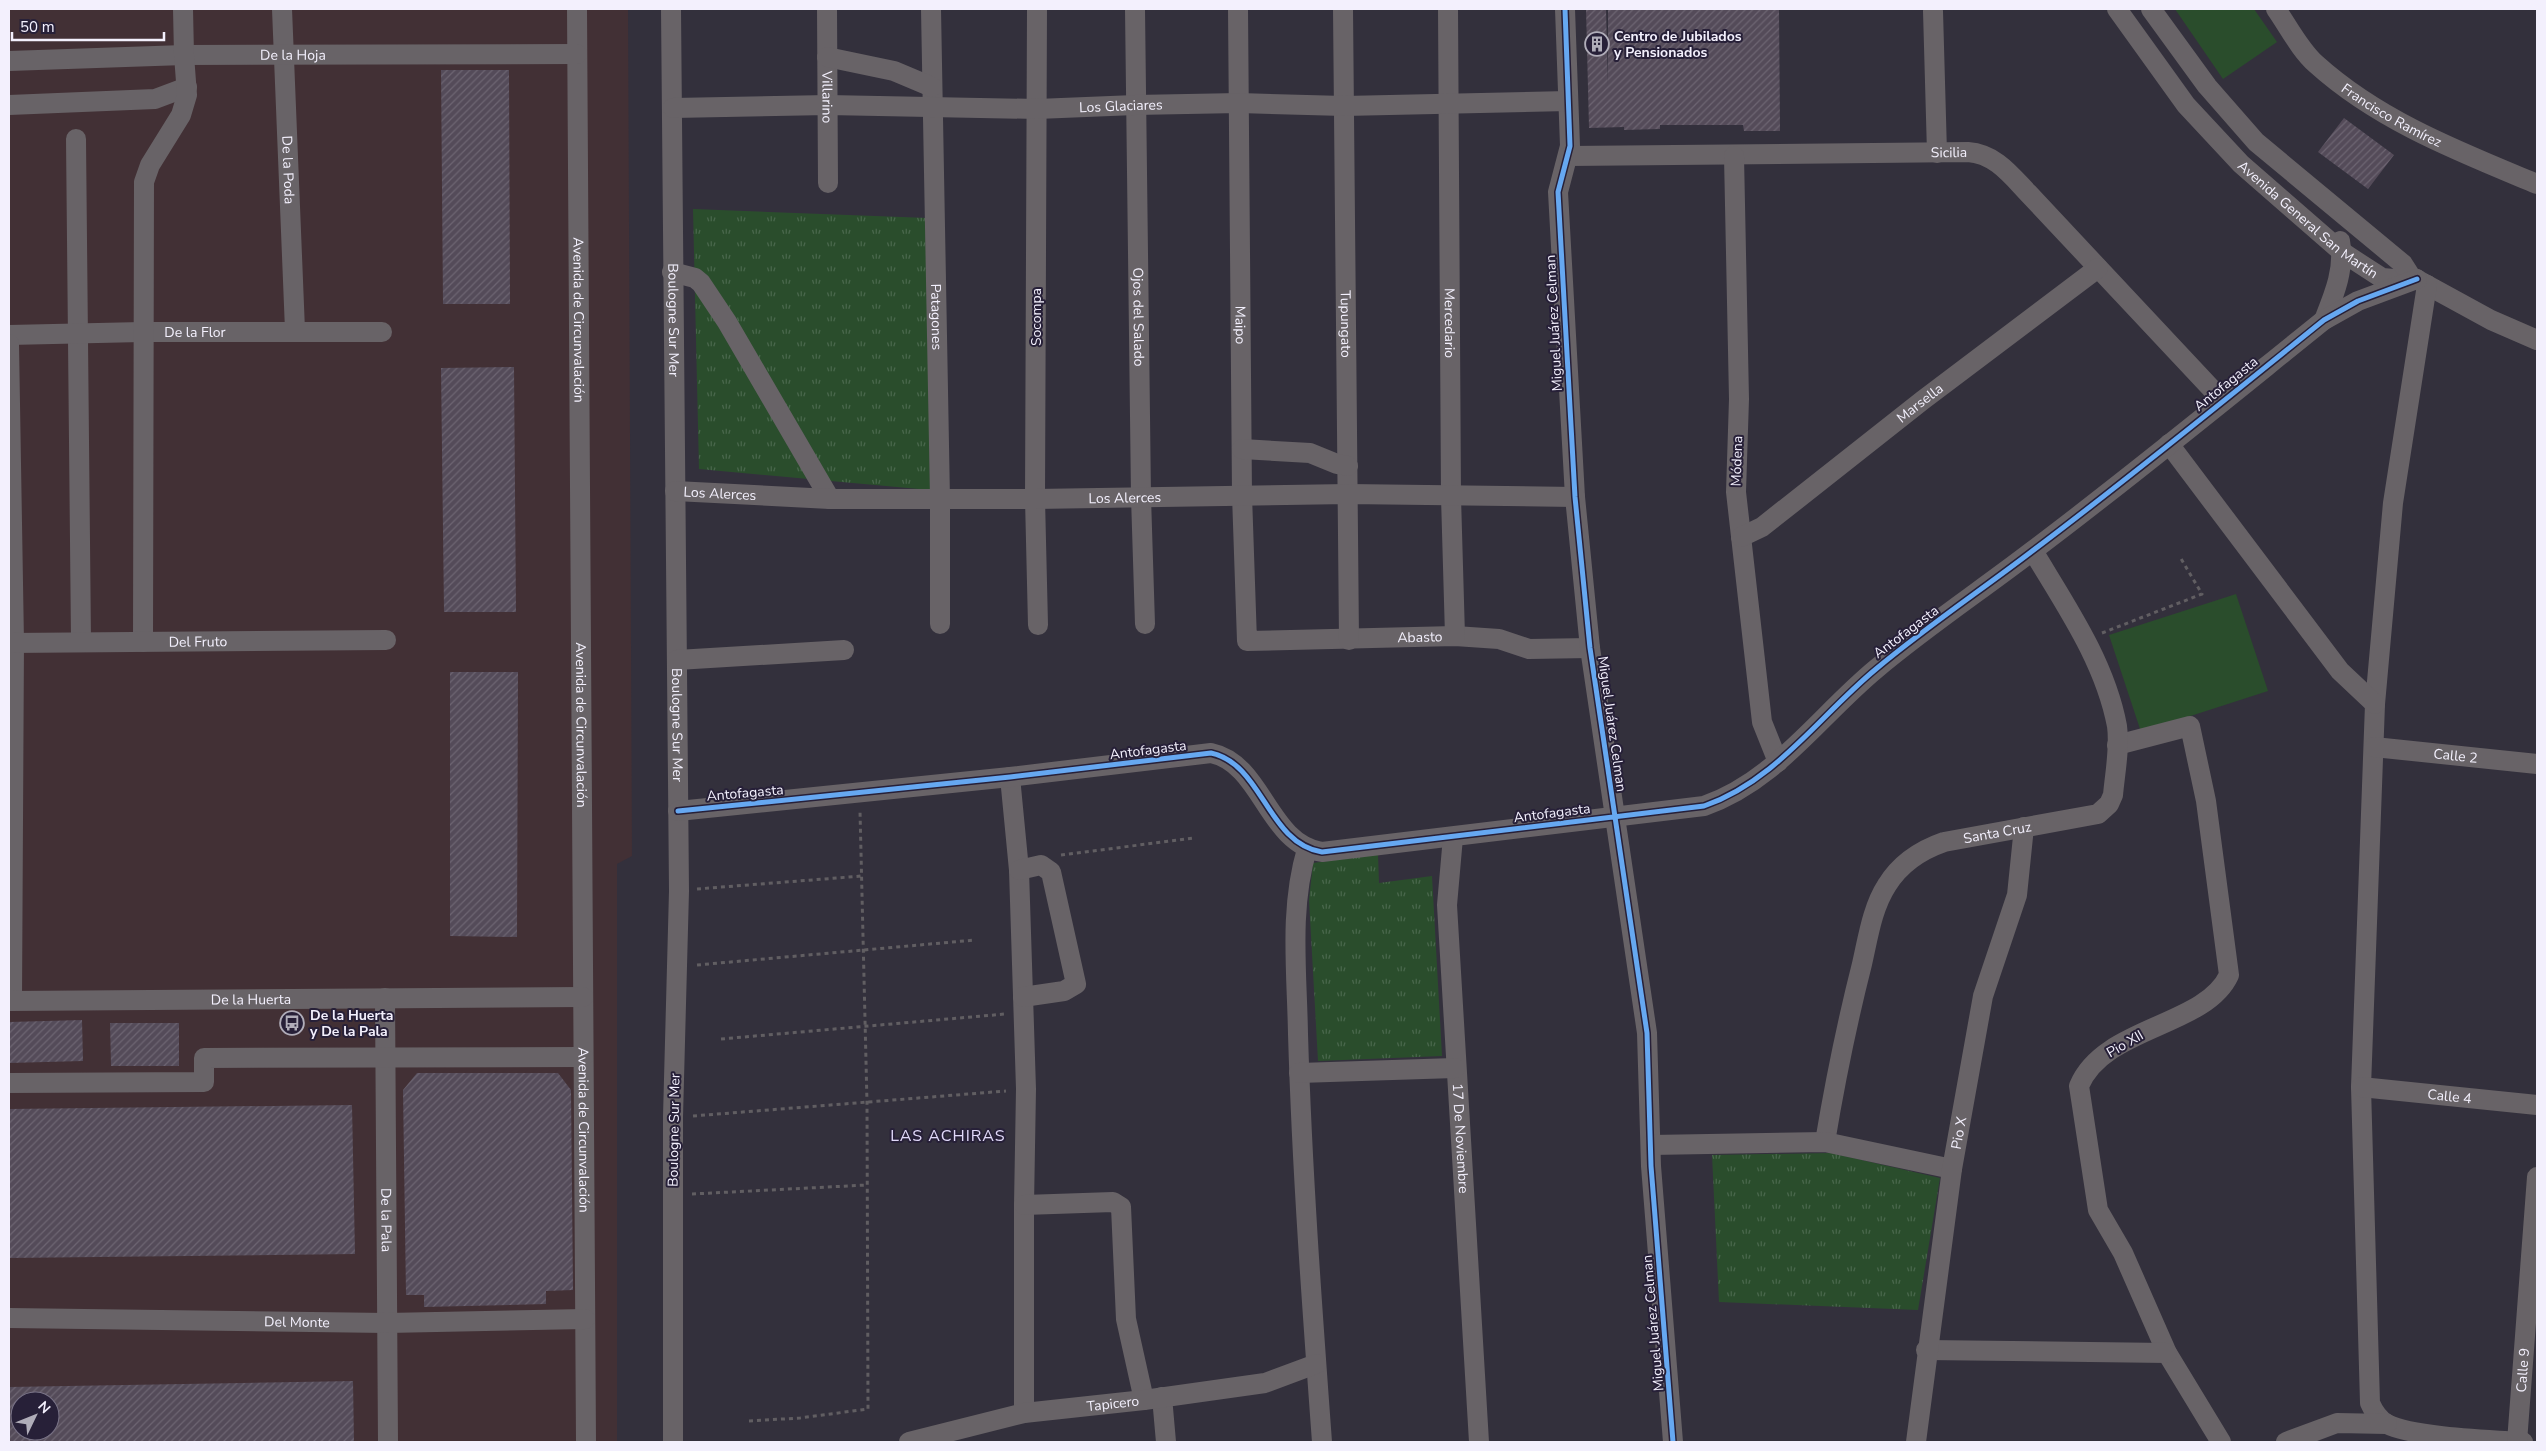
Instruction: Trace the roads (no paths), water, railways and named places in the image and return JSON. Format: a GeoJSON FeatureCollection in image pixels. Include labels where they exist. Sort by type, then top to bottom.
{"type":"FeatureCollection","features":[{"type":"Feature","properties":{"kind":"street"},"geometry":{"type":"LineString","coordinates":[[143,642],[142,332],[144,182],[150,166],[181,115],[187,95],[183,9]]}},
{"type":"Feature","properties":{"kind":"street","name":"De la Poda"},"geometry":{"type":"LineString","coordinates":[[282,9],[282,55],[295,330]]}},
{"type":"Feature","properties":{"kind":"street","name":"Avenida de Circunvalación"},"geometry":{"type":"LineString","coordinates":[[577,9],[586,1442]]}},
{"type":"Feature","properties":{"kind":"street","name":"Boulogne Sur Mer"},"geometry":{"type":"LineString","coordinates":[[671,9],[679,891],[673,1195],[673,1442]]}},
{"type":"Feature","properties":{"kind":"street","name":"Villarino"},"geometry":{"type":"LineString","coordinates":[[827,9],[828,183]]}},
{"type":"Feature","properties":{"kind":"street","name":"Patagones"},"geometry":{"type":"LineString","coordinates":[[931,9],[940,499],[940,624]]}},
{"type":"Feature","properties":{"kind":"street","name":"Socompa"},"geometry":{"type":"LineString","coordinates":[[1037,9],[1035,499],[1038,625]]}},
{"type":"Feature","properties":{"kind":"street","name":"Ojos del Salado"},"geometry":{"type":"LineString","coordinates":[[1135,9],[1141,497],[1145,624]]}},
{"type":"Feature","properties":{"kind":"street","name":"Maipo"},"geometry":{"type":"LineString","coordinates":[[1238,9],[1242,495],[1247,641]]}},
{"type":"Feature","properties":{"kind":"street","name":"Tupungato"},"geometry":{"type":"LineString","coordinates":[[1344,9],[1349,640]]}},
{"type":"Feature","properties":{"kind":"street","name":"Mercedario"},"geometry":{"type":"LineString","coordinates":[[1448,9],[1451,497],[1454,636]]}},
{"type":"Feature","properties":{"kind":"street","name":"Miguel Juárez Celman"},"geometry":{"type":"LineString","coordinates":[[1565,9],[1569,156],[1558,192],[1575,497],[1590,648],[1614,817],[1643,995],[1647,1033],[1651,1145],[1673,1442]]}},
{"type":"Feature","properties":{"kind":"street","name":"Avenida General San Martín"},"geometry":{"type":"LineString","coordinates":[[2117,9],[2148,54],[2192,111],[2241,164],[2342,252],[2382,278],[2418,280]]}},
{"type":"Feature","properties":{"kind":"street","name":"Avenida General San Martín"},"geometry":{"type":"LineString","coordinates":[[2151,9],[2207,86],[2256,142],[2335,210],[2403,264],[2418,280]]}},
{"type":"Feature","properties":{"kind":"street","name":"Francisco Ramírez"},"geometry":{"type":"LineString","coordinates":[[2276,9],[2315,63],[2371,107],[2458,151],[2537,184]]}},
{"type":"Feature","properties":{"kind":"street"},"geometry":{"type":"LineString","coordinates":[[1933,11],[1937,153]]}},
{"type":"Feature","properties":{"kind":"street","name":"De la Hoja"},"geometry":{"type":"LineString","coordinates":[[9,61],[184,55],[577,54]]}},
{"type":"Feature","properties":{"kind":"street"},"geometry":{"type":"LineString","coordinates":[[827,57],[894,71],[932,97]]}},
{"type":"Feature","properties":{"kind":"street"},"geometry":{"type":"LineString","coordinates":[[9,105],[156,99],[187,87]]}},
{"type":"Feature","properties":{"kind":"street","name":"Los Glaciares"},"geometry":{"type":"LineString","coordinates":[[673,108],[828,105],[932,97],[1037,109],[1135,105],[1344,106],[1448,102],[1568,101]]}},
{"type":"Feature","properties":{"kind":"street"},"geometry":{"type":"LineString","coordinates":[[76,139],[81,642]]}},
{"type":"Feature","properties":{"kind":"street","name":"Sicilia"},"geometry":{"type":"LineString","coordinates":[[1569,156],[1734,156],[1977,152],[1989,156],[2000,163],[2223,402]]}},
{"type":"Feature","properties":{"kind":"street","name":"Módena"},"geometry":{"type":"LineString","coordinates":[[1734,156],[1740,400],[1736,492],[1762,722],[1778,762]]}},
{"type":"Feature","properties":{"kind":"street"},"geometry":{"type":"LineString","coordinates":[[2324,320],[2339,279],[2342,252],[2335,210]]}},
{"type":"Feature","properties":{"kind":"street","name":"Marsella"},"geometry":{"type":"LineString","coordinates":[[1741,538],[1762,527],[1923,400],[2098,268]]}},
{"type":"Feature","properties":{"kind":"street"},"geometry":{"type":"LineString","coordinates":[[672,272],[695,278],[701,283],[727,322],[830,499]]}},
{"type":"Feature","properties":{"kind":"street"},"geometry":{"type":"LineString","coordinates":[[2523,1442],[2406,1431],[2387,1424],[2378,1417],[2370,1403],[2361,1087],[2375,704],[2393,502],[2418,280],[2491,320],[2537,340]]}},
{"type":"Feature","properties":{"kind":"street","name":"Antofagasta"},"geometry":{"type":"LineString","coordinates":[[678,811],[1010,777],[1211,753],[1224,756],[1238,766],[1286,832],[1308,849],[1322,852],[1704,806],[1735,793],[1778,762],[1841,699],[1875,669],[2033,551],[2324,320],[2358,301],[2418,280]]}},
{"type":"Feature","properties":{"kind":"street","name":"De la Flor"},"geometry":{"type":"LineString","coordinates":[[9,335],[295,330],[382,332]]}},
{"type":"Feature","properties":{"kind":"street"},"geometry":{"type":"LineString","coordinates":[[9,344],[11,642],[10,1001]]}},
{"type":"Feature","properties":{"kind":"street"},"geometry":{"type":"LineString","coordinates":[[2169,444],[2340,671],[2375,704]]}},
{"type":"Feature","properties":{"kind":"street"},"geometry":{"type":"LineString","coordinates":[[1242,449],[1310,453],[1337,464],[1348,466]]}},
{"type":"Feature","properties":{"kind":"street","name":"Los Alerces"},"geometry":{"type":"LineString","coordinates":[[676,491],[830,499],[1035,499],[1348,494],[1451,497],[1575,497]]}},
{"type":"Feature","properties":{"kind":"street","name":"Santa Cruz"},"geometry":{"type":"LineString","coordinates":[[1825,1142],[1839,1058],[1875,910],[1886,886],[1909,861],[1930,847],[2024,827],[2098,814],[2109,804],[2113,795],[2117,728],[2111,704],[2085,639],[2033,551]]}},
{"type":"Feature","properties":{"kind":"street","name":"Abasto"},"geometry":{"type":"LineString","coordinates":[[1247,641],[1454,636],[1499,639],[1529,649],[1590,648]]}},
{"type":"Feature","properties":{"kind":"street","name":"Del Fruto"},"geometry":{"type":"LineString","coordinates":[[11,642],[386,640]]}},
{"type":"Feature","properties":{"kind":"street"},"geometry":{"type":"LineString","coordinates":[[677,660],[844,650]]}},
{"type":"Feature","properties":{"kind":"street","name":"Pio XII"},"geometry":{"type":"LineString","coordinates":[[2117,745],[2190,726],[2206,801],[2229,975],[2224,985],[2206,1002],[2120,1044],[2094,1063],[2079,1086],[2098,1210],[2123,1254],[2167,1353],[2221,1442]]}},
{"type":"Feature","properties":{"kind":"street","name":"Calle 2"},"geometry":{"type":"LineString","coordinates":[[2374,747],[2537,764]]}},
{"type":"Feature","properties":{"kind":"street"},"geometry":{"type":"LineString","coordinates":[[1010,777],[1019,870],[1026,1089],[1024,1413]]}},
{"type":"Feature","properties":{"kind":"street","name":"Pio X"},"geometry":{"type":"LineString","coordinates":[[1916,1442],[1926,1350],[1952,1168],[1983,996],[2017,895],[2024,827]]}},
{"type":"Feature","properties":{"kind":"street","name":"17 De Noviembre"},"geometry":{"type":"LineString","coordinates":[[1453,836],[1447,905],[1455,1068],[1479,1442]]}},
{"type":"Feature","properties":{"kind":"street"},"geometry":{"type":"LineString","coordinates":[[1308,849],[1299,876],[1295,907],[1299,1072],[1322,1442]]}},
{"type":"Feature","properties":{"kind":"street"},"geometry":{"type":"LineString","coordinates":[[1019,870],[1041,865],[1051,872],[1076,984],[1064,991],[1023,1005]]}},
{"type":"Feature","properties":{"kind":"street","name":"De la Huerta"},"geometry":{"type":"LineString","coordinates":[[10,1001],[583,997]]}},
{"type":"Feature","properties":{"kind":"street","name":"De la Pala"},"geometry":{"type":"LineString","coordinates":[[385,998],[388,1442]]}},
{"type":"Feature","properties":{"kind":"street"},"geometry":{"type":"LineString","coordinates":[[9,1083],[204,1082],[204,1058],[583,1057]]}},
{"type":"Feature","properties":{"kind":"street"},"geometry":{"type":"LineString","coordinates":[[1299,1072],[1455,1068]]}},
{"type":"Feature","properties":{"kind":"street","name":"Calle 4"},"geometry":{"type":"LineString","coordinates":[[2361,1087],[2537,1105]]}},
{"type":"Feature","properties":{"kind":"street"},"geometry":{"type":"LineString","coordinates":[[1651,1145],[1825,1142],[1952,1168]]}},
{"type":"Feature","properties":{"kind":"street","name":"Calle 9"},"geometry":{"type":"LineString","coordinates":[[2517,1442],[2537,1177]]}},
{"type":"Feature","properties":{"kind":"street"},"geometry":{"type":"LineString","coordinates":[[1024,1205],[1113,1202],[1120,1207],[1126,1319],[1166,1442]]}},
{"type":"Feature","properties":{"kind":"street","name":"Del Monte"},"geometry":{"type":"LineString","coordinates":[[9,1318],[387,1323],[585,1318]]}},
{"type":"Feature","properties":{"kind":"street"},"geometry":{"type":"LineString","coordinates":[[1926,1350],[2167,1353]]}},
{"type":"Feature","properties":{"kind":"street","name":"Tapicero"},"geometry":{"type":"LineString","coordinates":[[909,1442],[1024,1413],[1264,1383],[1316,1364]]}},
{"type":"Feature","properties":{"kind":"street"},"geometry":{"type":"LineString","coordinates":[[2286,1442],[2338,1423],[2387,1424]]}},
{"type":"Feature","properties":{"kind":"place","name":"Centro de Jubilados y Pensionados"},"geometry":{"type":"Point","coordinates":[1597,44]}},
{"type":"Feature","properties":{"kind":"place","name":"De la Huerta y De la Pala"},"geometry":{"type":"Point","coordinates":[292,1023]}},
{"type":"Feature","properties":{"kind":"district","name":"LAS ACHIRAS"},"geometry":{"type":"Point","coordinates":[948,1136]}}]}
